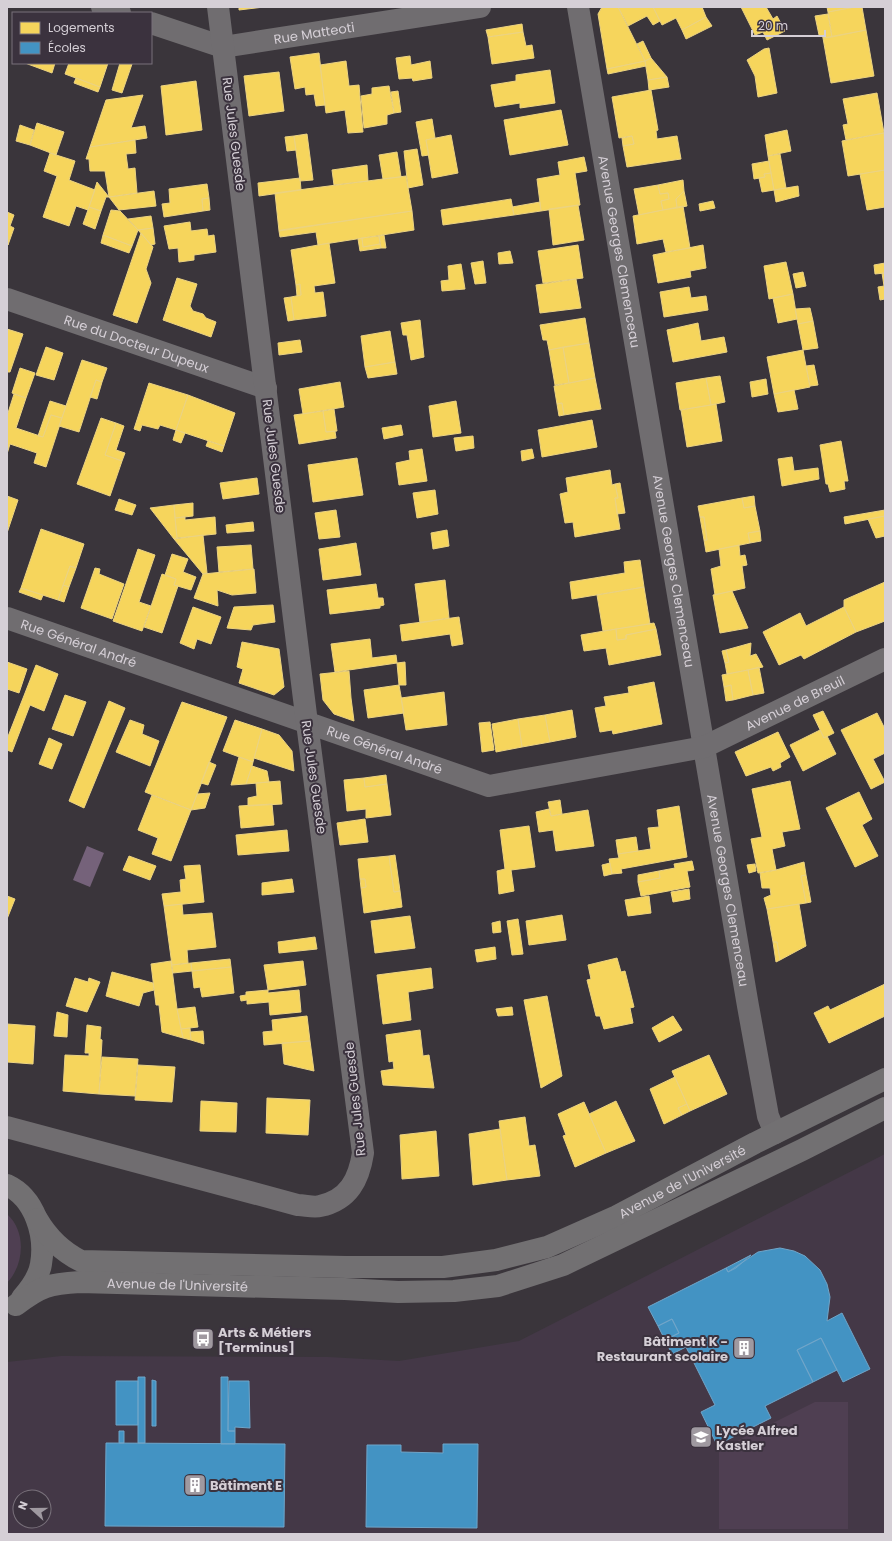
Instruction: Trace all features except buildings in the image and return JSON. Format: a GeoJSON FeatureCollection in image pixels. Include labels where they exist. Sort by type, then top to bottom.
{"type":"FeatureCollection","features":[{"type":"Feature","properties":{"kind":"street"},"geometry":{"type":"LineString","coordinates":[[102,7],[117,12]]}},
{"type":"Feature","properties":{"kind":"street","name":"Rue Jules Guesde"},"geometry":{"type":"LineString","coordinates":[[7,1127],[298,1205],[319,1207],[337,1200],[353,1186],[361,1170],[363,1153],[307,723],[218,7]]}},
{"type":"Feature","properties":{"kind":"street","name":"Rue Matteoti"},"geometry":{"type":"LineString","coordinates":[[152,23],[223,47],[480,7]]}},
{"type":"Feature","properties":{"kind":"street","name":"Avenue Georges Clemenceau"},"geometry":{"type":"LineString","coordinates":[[578,7],[768,1116],[775,1133]]}},
{"type":"Feature","properties":{"kind":"street","name":"Rue du Docteur Dupeux"},"geometry":{"type":"LineString","coordinates":[[7,299],[266,388]]}},
{"type":"Feature","properties":{"kind":"street","name":"Rue Général André"},"geometry":{"type":"LineString","coordinates":[[7,618],[490,786],[704,747]]}},
{"type":"Feature","properties":{"kind":"street","name":"Avenue de Breuil"},"geometry":{"type":"LineString","coordinates":[[704,747],[885,659]]}},
{"type":"Feature","properties":{"kind":"street","name":"Avenue de l'Université"},"geometry":{"type":"LineString","coordinates":[[7,1184],[26,1200],[43,1229],[57,1246],[80,1261],[346,1267],[443,1267],[496,1260],[546,1247],[617,1216],[775,1133],[885,1079]]}},
{"type":"Feature","properties":{"kind":"street","name":"Avenue de l'Université"},"geometry":{"type":"LineString","coordinates":[[12,1308],[35,1290],[52,1284],[80,1282],[346,1289],[398,1292],[498,1286],[563,1266],[801,1151],[885,1108]]}},
{"type":"Feature","properties":{"kind":"street"},"geometry":{"type":"LineString","coordinates":[[12,1308],[32,1287],[41,1265],[43,1242],[38,1219]]}},
{"type":"Feature","properties":{"kind":"street"},"geometry":{"type":"LineString","coordinates":[[472,1263],[475,1288]]}},
{"type":"Feature","properties":{"kind":"street"},"geometry":{"type":"LineString","coordinates":[[346,1267],[346,1289]]}},
{"type":"Feature","properties":{"kind":"shaded area"},"geometry":{"type":"Polygon","coordinates":[[[87,846],[104,853],[90,887],[73,880],[87,846]]]}},
{"type":"Feature","properties":{"kind":"shaded area"},"geometry":{"type":"Polygon","coordinates":[[[885,1154],[885,1534],[7,1534],[7,1362],[61,1356],[328,1357],[399,1361],[519,1341],[885,1154]]]}},
{"type":"Feature","properties":{"kind":"shaded area"},"geometry":{"type":"Polygon","coordinates":[[[7,1214],[18,1230],[21,1248],[17,1267],[13,1276],[7,1283],[7,1214]]]}},
{"type":"Feature","properties":{"kind":"shaded area"},"geometry":{"type":"Polygon","coordinates":[[[815,1402],[848,1402],[848,1529],[719,1529],[719,1450],[815,1402]]]}},
{"type":"Feature","properties":{"kind":"place","name":"Arts & Métiers [Terminus]"},"geometry":{"type":"Point","coordinates":[203,1339]}},
{"type":"Feature","properties":{"kind":"place","name":"Bâtiment K - Restaurant scolaire"},"geometry":{"type":"Point","coordinates":[744,1348]}},
{"type":"Feature","properties":{"kind":"place","name":"Lycée Alfred Kastler"},"geometry":{"type":"Point","coordinates":[701,1437]}},
{"type":"Feature","properties":{"kind":"place","name":"Bâtiment E"},"geometry":{"type":"Point","coordinates":[195,1485]}}]}
